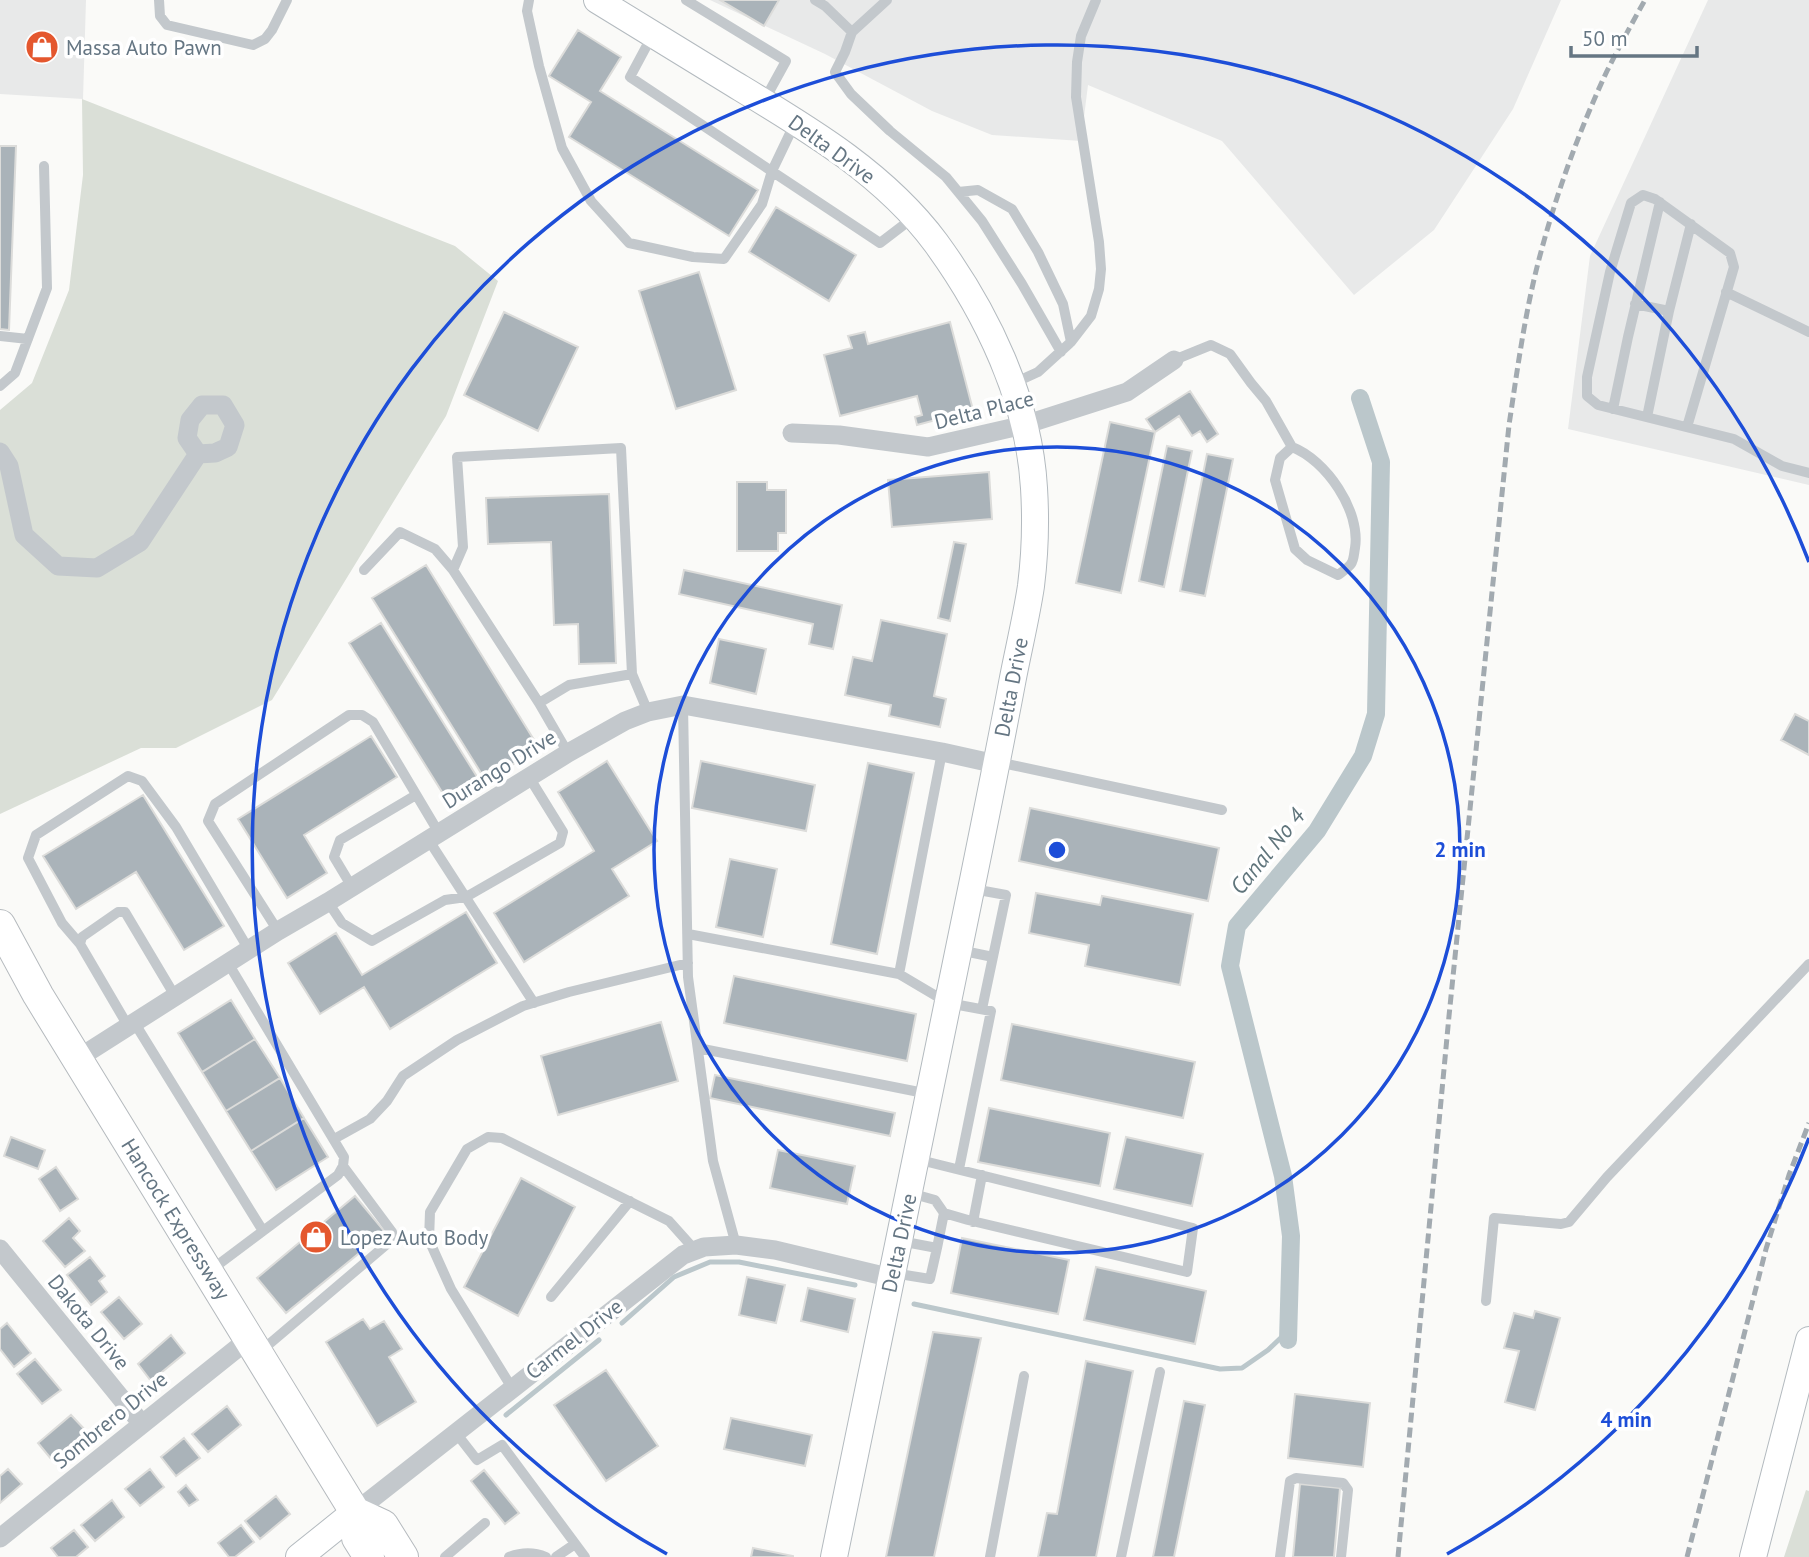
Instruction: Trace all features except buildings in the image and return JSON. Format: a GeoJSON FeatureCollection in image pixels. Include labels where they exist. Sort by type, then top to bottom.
{"type":"FeatureCollection","features":[{"type":"Feature","properties":{"kind":"main road","name":"Delta Drive"},"geometry":{"type":"LineString","coordinates":[[612,6],[845,154],[914,217],[962,281],[987,326],[1011,384],[1024,425],[1034,485],[1035,534],[1031,584],[997,763],[834,1557]]}},
{"type":"Feature","properties":{"kind":"main road","name":"Hancock Expressway"},"geometry":{"type":"LineString","coordinates":[[0,925],[38,995],[355,1512],[357,1538],[369,1557]]}},
{"type":"Feature","properties":{"kind":"main road"},"geometry":{"type":"LineString","coordinates":[[1753,1557],[1809,1340]]}},
{"type":"Feature","properties":{"kind":"main road","name":"Hancock Expressway"},"geometry":{"type":"LineString","coordinates":[[355,1512],[383,1525],[402,1557]]}},
{"type":"Feature","properties":{"kind":"main road","name":"Carmel Drive"},"geometry":{"type":"LineString","coordinates":[[299,1557],[355,1512]]}},
{"type":"Feature","properties":{"kind":"street","name":"Delta Place"},"geometry":{"type":"LineString","coordinates":[[792,433],[839,435],[928,447],[1024,425],[1127,392],[1174,360]]}},
{"type":"Feature","properties":{"kind":"street"},"geometry":{"type":"LineString","coordinates":[[0,452],[9,466],[24,535],[58,566],[97,568],[141,542],[198,454]]}},
{"type":"Feature","properties":{"kind":"street","name":"Durango Drive"},"geometry":{"type":"LineString","coordinates":[[77,1059],[278,931],[568,753],[625,721],[648,712],[683,705],[997,763]]}},
{"type":"Feature","properties":{"kind":"street","name":"Carmel Drive"},"geometry":{"type":"LineString","coordinates":[[355,1512],[683,1255],[704,1247],[736,1245],[775,1250],[892,1275]]}},
{"type":"Feature","properties":{"kind":"street","name":"Dakota Drive"},"geometry":{"type":"LineString","coordinates":[[0,1249],[142,1424]]}},
{"type":"Feature","properties":{"kind":"street","name":"Sombrero Drive"},"geometry":{"type":"LineString","coordinates":[[0,1538],[142,1424],[254,1345]]}},
{"type":"Feature","properties":{"kind":"lane"},"geometry":{"type":"LineString","coordinates":[[159,0],[160,16],[167,25],[253,44],[265,39],[272,30],[286,0]]}},
{"type":"Feature","properties":{"kind":"lane"},"geometry":{"type":"LineString","coordinates":[[529,0],[527,11],[539,66],[562,148],[591,201],[629,243],[693,257],[724,259],[762,204],[772,171],[796,121]]}},
{"type":"Feature","properties":{"kind":"lane"},"geometry":{"type":"LineString","coordinates":[[686,0],[786,61],[764,102]]}},
{"type":"Feature","properties":{"kind":"lane"},"geometry":{"type":"LineString","coordinates":[[815,0],[852,32]]}},
{"type":"Feature","properties":{"kind":"lane"},"geometry":{"type":"LineString","coordinates":[[887,0],[852,32],[835,72],[851,94],[890,131],[946,177],[982,221],[1023,284],[1061,352]]}},
{"type":"Feature","properties":{"kind":"lane"},"geometry":{"type":"LineString","coordinates":[[1011,384],[1038,372],[1072,342],[1091,316],[1099,289],[1101,269],[1094,205],[1076,97],[1081,36],[1096,0]]}},
{"type":"Feature","properties":{"kind":"lane"},"geometry":{"type":"LineString","coordinates":[[653,34],[630,77],[880,243],[914,217]]}},
{"type":"Feature","properties":{"kind":"lane"},"geometry":{"type":"LineString","coordinates":[[0,386],[15,373],[47,288],[44,166]]}},
{"type":"Feature","properties":{"kind":"lane"},"geometry":{"type":"LineString","coordinates":[[958,192],[978,190],[1012,209],[1038,252],[1063,304],[1072,342]]}},
{"type":"Feature","properties":{"kind":"lane"},"geometry":{"type":"LineString","coordinates":[[1686,428],[1734,267],[1730,253],[1660,202],[1643,195],[1631,203],[1610,272],[1587,377],[1587,396],[1598,405],[1686,428],[1734,439],[1782,466],[1809,473]]}},
{"type":"Feature","properties":{"kind":"lane"},"geometry":{"type":"LineString","coordinates":[[1614,409],[1635,304],[1660,202]]}},
{"type":"Feature","properties":{"kind":"lane"},"geometry":{"type":"LineString","coordinates":[[1647,417],[1669,311],[1691,224]]}},
{"type":"Feature","properties":{"kind":"lane"},"geometry":{"type":"LineString","coordinates":[[1726,292],[1809,332]]}},
{"type":"Feature","properties":{"kind":"lane"},"geometry":{"type":"LineString","coordinates":[[1635,304],[1669,311]]}},
{"type":"Feature","properties":{"kind":"lane"},"geometry":{"type":"LineString","coordinates":[[0,336],[28,339]]}},
{"type":"Feature","properties":{"kind":"lane"},"geometry":{"type":"LineString","coordinates":[[1174,360],[1211,345],[1230,354],[1266,401],[1292,447],[1305,452],[1332,478],[1351,512],[1356,539],[1352,563],[1338,575],[1307,560],[1295,549],[1275,480],[1280,458],[1292,447]]}},
{"type":"Feature","properties":{"kind":"lane"},"geometry":{"type":"LineString","coordinates":[[453,570],[463,547],[457,457],[621,448],[632,674],[648,712]]}},
{"type":"Feature","properties":{"kind":"lane"},"geometry":{"type":"LineString","coordinates":[[364,570],[400,532],[435,549],[453,570],[568,753]]}},
{"type":"Feature","properties":{"kind":"lane"},"geometry":{"type":"LineString","coordinates":[[539,703],[569,685],[632,674]]}},
{"type":"Feature","properties":{"kind":"lane"},"geometry":{"type":"LineString","coordinates":[[683,705],[688,977],[713,1161],[736,1245]]}},
{"type":"Feature","properties":{"kind":"lane"},"geometry":{"type":"LineString","coordinates":[[278,931],[208,821],[215,804],[349,715],[362,715],[373,722],[416,794],[434,836],[466,897],[534,1003]]}},
{"type":"Feature","properties":{"kind":"lane"},"geometry":{"type":"LineString","coordinates":[[899,974],[942,752]]}},
{"type":"Feature","properties":{"kind":"lane"},"geometry":{"type":"LineString","coordinates":[[997,763],[1222,810]]}},
{"type":"Feature","properties":{"kind":"lane"},"geometry":{"type":"LineString","coordinates":[[249,950],[176,827],[142,781],[128,776],[36,835],[28,858],[62,923],[80,944],[263,1231]]}},
{"type":"Feature","properties":{"kind":"lane"},"geometry":{"type":"LineString","coordinates":[[328,902],[342,923],[372,941],[445,900],[466,897],[560,844],[563,832],[529,777]]}},
{"type":"Feature","properties":{"kind":"lane"},"geometry":{"type":"LineString","coordinates":[[352,887],[334,857],[340,840],[416,794]]}},
{"type":"Feature","properties":{"kind":"lane"},"geometry":{"type":"LineString","coordinates":[[971,888],[1006,895],[982,1009]]}},
{"type":"Feature","properties":{"kind":"lane"},"geometry":{"type":"LineString","coordinates":[[80,944],[82,937],[118,912],[125,912],[176,996]]}},
{"type":"Feature","properties":{"kind":"lane"},"geometry":{"type":"LineString","coordinates":[[688,934],[899,974],[948,1003],[991,1011],[959,1169]]}},
{"type":"Feature","properties":{"kind":"lane"},"geometry":{"type":"LineString","coordinates":[[959,950],[993,957]]}},
{"type":"Feature","properties":{"kind":"lane"},"geometry":{"type":"LineString","coordinates":[[209,1272],[338,1175],[344,1157],[228,963]]}},
{"type":"Feature","properties":{"kind":"lane"},"geometry":{"type":"LineString","coordinates":[[334,1139],[370,1119],[387,1101],[403,1076],[457,1040],[523,1006],[688,963]]}},
{"type":"Feature","properties":{"kind":"lane"},"geometry":{"type":"LineString","coordinates":[[1486,1301],[1494,1218],[1561,1224],[1569,1222],[1607,1177],[1809,964]]}},
{"type":"Feature","properties":{"kind":"lane"},"geometry":{"type":"LineString","coordinates":[[698,1048],[929,1094]]}},
{"type":"Feature","properties":{"kind":"lane"},"geometry":{"type":"LineString","coordinates":[[512,1388],[451,1289],[429,1240],[430,1212],[467,1149],[488,1137],[502,1138],[669,1222],[695,1250]]}},
{"type":"Feature","properties":{"kind":"lane"},"geometry":{"type":"LineString","coordinates":[[909,1193],[935,1200],[944,1213],[973,1222],[1186,1272],[1193,1228],[916,1159]]}},
{"type":"Feature","properties":{"kind":"lane"},"geometry":{"type":"LineString","coordinates":[[254,1345],[393,1239],[392,1231],[343,1166]]}},
{"type":"Feature","properties":{"kind":"lane"},"geometry":{"type":"LineString","coordinates":[[973,1222],[982,1175]]}},
{"type":"Feature","properties":{"kind":"lane"},"geometry":{"type":"LineString","coordinates":[[551,1297],[630,1201]]}},
{"type":"Feature","properties":{"kind":"lane"},"geometry":{"type":"LineString","coordinates":[[892,1275],[930,1279],[944,1213]]}},
{"type":"Feature","properties":{"kind":"lane"},"geometry":{"type":"LineString","coordinates":[[899,1241],[937,1248]]}},
{"type":"Feature","properties":{"kind":"lane"},"geometry":{"type":"LineString","coordinates":[[1121,1557],[1160,1372]]}},
{"type":"Feature","properties":{"kind":"lane"},"geometry":{"type":"LineString","coordinates":[[989,1557],[1024,1376]]}},
{"type":"Feature","properties":{"kind":"lane"},"geometry":{"type":"LineString","coordinates":[[456,1433],[477,1460],[502,1445],[584,1557]]}},
{"type":"Feature","properties":{"kind":"lane"},"geometry":{"type":"LineString","coordinates":[[1280,1557],[1290,1481],[1296,1478],[1343,1483],[1348,1490],[1341,1557]]}},
{"type":"Feature","properties":{"kind":"lane"},"geometry":{"type":"LineString","coordinates":[[445,1557],[457,1553],[485,1523]]}},
{"type":"Feature","properties":{"kind":"lane"},"geometry":{"type":"LineString","coordinates":[[556,1557],[575,1544]]}},
{"type":"Feature","properties":{"kind":"lane"},"geometry":{"type":"LineString","coordinates":[[516,1556],[536,1553],[546,1557]]}},
{"type":"Feature","properties":{"kind":"shaded area","name":"Massa Auto Pawn"},"geometry":{"type":"Polygon","coordinates":[[[0,0],[86,0],[83,99],[0,94],[0,0]]]}},
{"type":"Feature","properties":{"kind":"shaded area"},"geometry":{"type":"Polygon","coordinates":[[[710,0],[1561,0],[1513,109],[1434,230],[1354,295],[1222,141],[1088,85],[1081,141],[992,135],[932,111],[825,54],[710,0]]]}},
{"type":"Feature","properties":{"kind":"shaded area"},"geometry":{"type":"Polygon","coordinates":[[[1708,0],[1809,0],[1809,485],[1568,429],[1590,256],[1708,0]]]}},
{"type":"Feature","properties":{"kind":"shaded area"},"geometry":{"type":"Polygon","coordinates":[[[82,99],[455,246],[498,281],[446,416],[272,700],[176,748],[141,748],[0,814],[0,410],[32,383],[69,290],[83,175],[82,99]]]}},
{"type":"Feature","properties":{"kind":"shaded area"},"geometry":{"type":"Polygon","coordinates":[[[1806,1490],[1809,1491],[1809,1557],[1784,1557],[1806,1490]]]}},
{"type":"Feature","properties":{"kind":"waterway","name":"Canal No 4"},"geometry":{"type":"LineString","coordinates":[[1288,1340],[1291,1236],[1283,1176],[1230,966],[1237,926],[1317,831],[1363,756],[1376,714],[1381,462],[1360,398]]}},
{"type":"Feature","properties":{"kind":"waterway"},"geometry":{"type":"LineString","coordinates":[[622,1323],[674,1277],[710,1262],[739,1262],[855,1285]]}},
{"type":"Feature","properties":{"kind":"waterway"},"geometry":{"type":"LineString","coordinates":[[914,1304],[1220,1369],[1242,1368],[1268,1350],[1289,1330]]}},
{"type":"Feature","properties":{"kind":"waterway"},"geometry":{"type":"LineString","coordinates":[[506,1415],[599,1340]]}},
{"type":"Feature","properties":{"kind":"railway"},"geometry":{"type":"LineString","coordinates":[[1398,1557],[1449,1016],[1509,425],[1518,365],[1537,267],[1568,167],[1607,71],[1645,0]]}},
{"type":"Feature","properties":{"kind":"railway"},"geometry":{"type":"LineString","coordinates":[[1687,1557],[1766,1249],[1789,1175],[1809,1123]]}},
{"type":"Feature","properties":{"kind":"place","name":"Massa Auto Pawn"},"geometry":{"type":"Point","coordinates":[42,47]}},
{"type":"Feature","properties":{"kind":"place","name":"Lopez Auto Body"},"geometry":{"type":"Point","coordinates":[316,1237]}}]}
